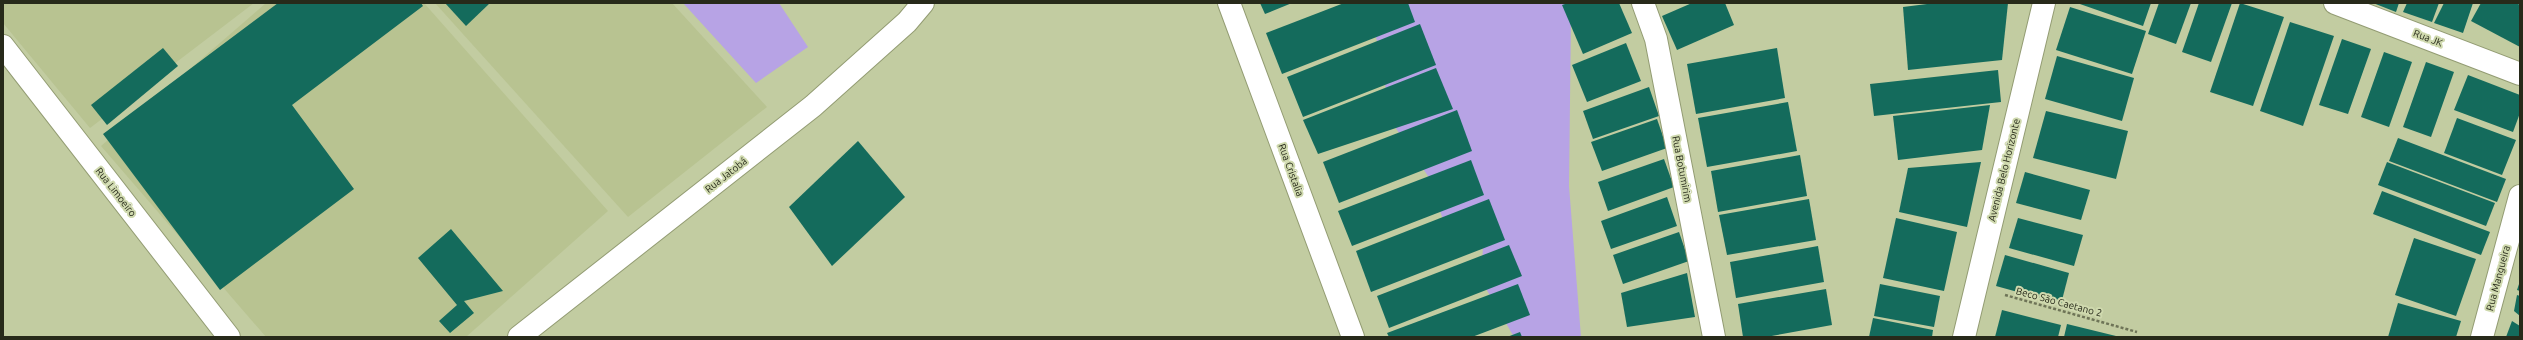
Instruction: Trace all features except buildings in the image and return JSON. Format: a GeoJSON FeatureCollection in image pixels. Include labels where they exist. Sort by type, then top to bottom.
{"type":"FeatureCollection","features":[{"type":"Feature","properties":{"kind":"street","name":"Rua Jatobá"},"geometry":{"type":"LineString","coordinates":[[519,337],[813,106],[906,22],[923,3]]}},
{"type":"Feature","properties":{"kind":"street","name":"Rua Cristalia"},"geometry":{"type":"LineString","coordinates":[[1229,3],[1353,337]]}},
{"type":"Feature","properties":{"kind":"street","name":"Rua Botumirim"},"geometry":{"type":"LineString","coordinates":[[1643,3],[1656,39],[1714,337]]}},
{"type":"Feature","properties":{"kind":"street","name":"Avenida Belo Horizonte"},"geometry":{"type":"LineString","coordinates":[[1964,337],[2044,3]]}},
{"type":"Feature","properties":{"kind":"street","name":"Rua JK"},"geometry":{"type":"LineString","coordinates":[[2336,3],[2520,74]]}},
{"type":"Feature","properties":{"kind":"street","name":"Rua Limoeiro"},"geometry":{"type":"LineString","coordinates":[[3,46],[229,337]]}},
{"type":"Feature","properties":{"kind":"street","name":"Rua Mangueira"},"geometry":{"type":"LineString","coordinates":[[2482,337],[2520,196]]}},
{"type":"Feature","properties":{"kind":"path","name":"Beco São Caetano 2"},"geometry":{"type":"LineString","coordinates":[[1976,287],[2137,332]]}},
{"type":"Feature","properties":{"kind":"shaded area"},"geometry":{"type":"Polygon","coordinates":[[[3,3],[254,3],[90,128],[3,23],[3,3]]]}},
{"type":"Feature","properties":{"kind":"shaded area"},"geometry":{"type":"Polygon","coordinates":[[[266,3],[424,3],[608,211],[466,337],[266,337],[101,146],[266,3]]]}},
{"type":"Feature","properties":{"kind":"shaded area"},"geometry":{"type":"Polygon","coordinates":[[[435,3],[672,3],[767,107],[628,217],[435,3]]]}},
{"type":"Feature","properties":{"kind":"shaded area"},"geometry":{"type":"Polygon","coordinates":[[[683,3],[779,3],[808,47],[756,83],[683,3]]]}},
{"type":"Feature","properties":{"kind":"shaded area"},"geometry":{"type":"Polygon","coordinates":[[[1365,3],[1567,3],[1571,15],[1569,186],[1581,337],[1514,337],[1481,280],[1483,247],[1448,234],[1428,176],[1391,121],[1379,47],[1365,3]]]}}]}
